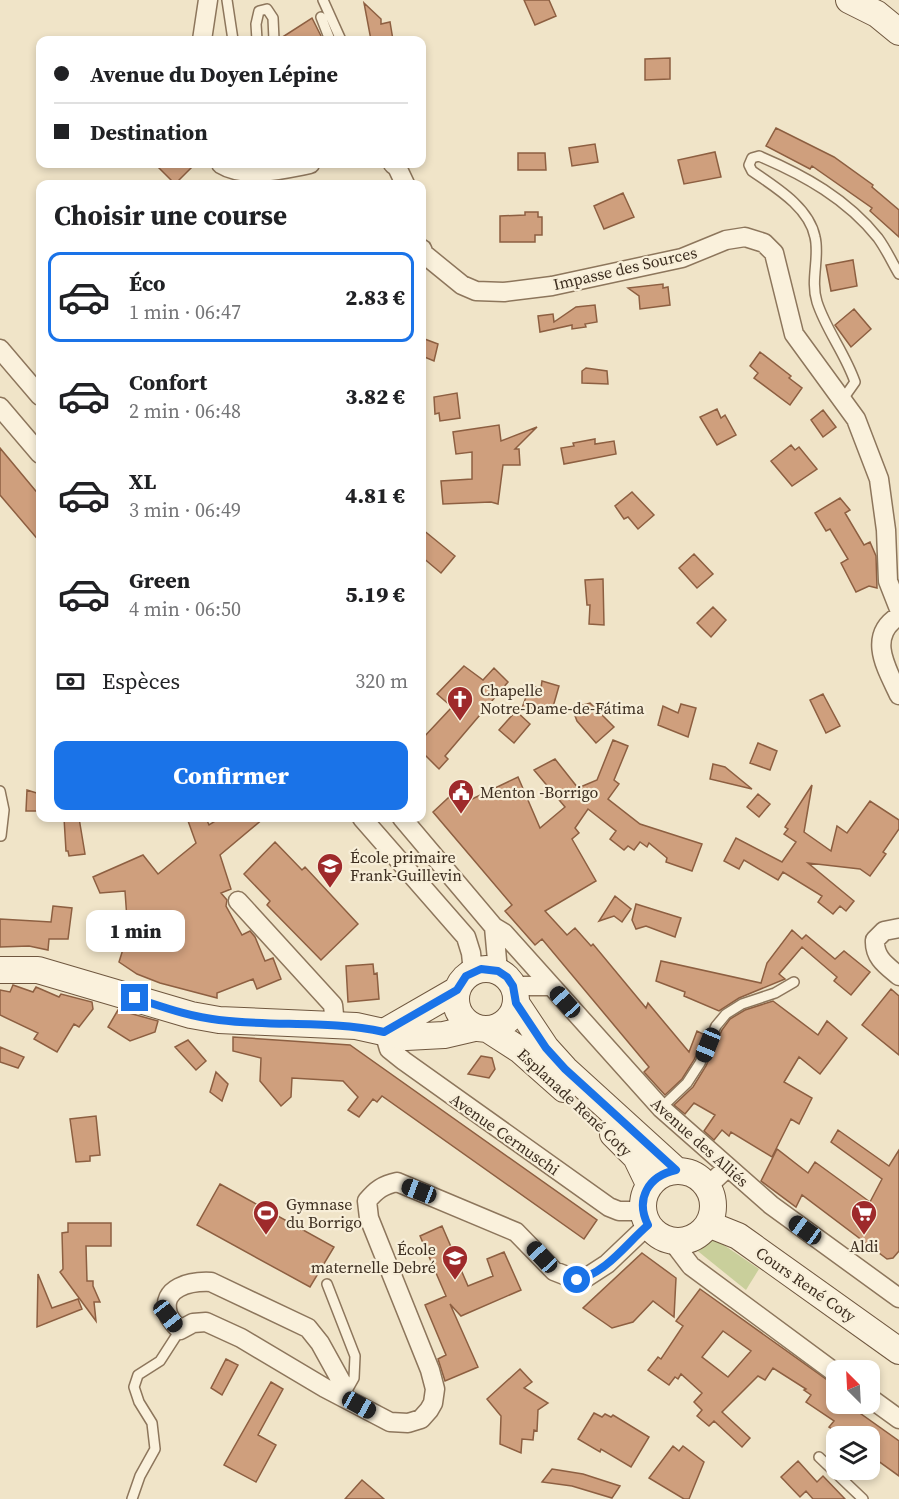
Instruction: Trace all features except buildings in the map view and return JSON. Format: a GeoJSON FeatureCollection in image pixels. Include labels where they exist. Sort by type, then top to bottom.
{"type":"FeatureCollection","features":[{"type":"Feature","properties":{"kind":"street"},"geometry":{"type":"LineString","coordinates":[[203,36],[208,0]]}},
{"type":"Feature","properties":{"kind":"street"},"geometry":{"type":"LineString","coordinates":[[849,0],[877,14],[899,32]]}},
{"type":"Feature","properties":{"kind":"street"},"geometry":{"type":"LineString","coordinates":[[228,168],[251,171],[276,168]]}},
{"type":"Feature","properties":{"kind":"street","name":"Impasse des Sources"},"geometry":{"type":"LineString","coordinates":[[426,256],[462,285],[476,291],[504,292],[552,286],[682,258],[726,240],[745,237],[764,243],[774,253],[794,334],[856,419],[879,479],[886,530],[888,581],[899,609]]}},
{"type":"Feature","properties":{"kind":"street"},"geometry":{"type":"LineString","coordinates":[[0,349],[36,391]]}},
{"type":"Feature","properties":{"kind":"street"},"geometry":{"type":"LineString","coordinates":[[0,407],[36,449]]}},
{"type":"Feature","properties":{"kind":"street"},"geometry":{"type":"LineString","coordinates":[[899,616],[891,621],[882,634],[881,656],[899,695]]}},
{"type":"Feature","properties":{"kind":"street"},"geometry":{"type":"LineString","coordinates":[[0,970],[38,970],[191,1015],[219,1020],[346,1025],[406,1037],[497,1028],[510,1018],[471,952],[466,937],[365,822]]}},
{"type":"Feature","properties":{"kind":"street","name":"Avenue des Alliés"},"geometry":{"type":"LineString","coordinates":[[405,822],[494,927],[504,933],[661,1108],[771,1205],[899,1298]]}},
{"type":"Feature","properties":{"kind":"street"},"geometry":{"type":"LineString","coordinates":[[238,901],[333,1005],[346,1025]]}},
{"type":"Feature","properties":{"kind":"street"},"geometry":{"type":"LineString","coordinates":[[491,984],[494,927]]}},
{"type":"Feature","properties":{"kind":"street"},"geometry":{"type":"LineString","coordinates":[[899,928],[884,931],[875,940],[874,948],[885,965],[899,976]]}},
{"type":"Feature","properties":{"kind":"street"},"geometry":{"type":"LineString","coordinates":[[384,1032],[491,984],[550,986]]}},
{"type":"Feature","properties":{"kind":"street","name":"Esplanade René Coty"},"geometry":{"type":"LineString","coordinates":[[650,1184],[636,1157],[520,1050],[466,1023],[456,1008],[491,984],[565,1069],[676,1170]]}},
{"type":"Feature","properties":{"kind":"street","name":"Avenue Cernuschi"},"geometry":{"type":"LineString","coordinates":[[384,1032],[389,1049],[404,1061],[609,1207],[645,1218]]}},
{"type":"Feature","properties":{"kind":"street"},"geometry":{"type":"LineString","coordinates":[[708,1186],[727,1168]]}},
{"type":"Feature","properties":{"kind":"street"},"geometry":{"type":"LineString","coordinates":[[676,1170],[699,1177],[708,1186],[713,1204],[708,1224],[699,1234],[686,1240],[663,1238],[645,1218],[642,1202],[650,1184],[657,1177],[676,1170]]}},
{"type":"Feature","properties":{"kind":"street"},"geometry":{"type":"LineString","coordinates":[[344,1396],[336,1371],[320,1343],[308,1328],[211,1282],[193,1281],[175,1289],[167,1301],[168,1316],[180,1330],[193,1323],[206,1322],[241,1338],[325,1388],[390,1422],[408,1423],[421,1419],[433,1403],[435,1389],[430,1370],[369,1218],[367,1201],[374,1192],[385,1185],[397,1182],[516,1232],[554,1270],[577,1280],[587,1277],[608,1264],[645,1218]]}},
{"type":"Feature","properties":{"kind":"street","name":"Cours René Coty"},"geometry":{"type":"LineString","coordinates":[[708,1224],[738,1236],[899,1351]]}},
{"type":"Feature","properties":{"kind":"street"},"geometry":{"type":"LineString","coordinates":[[672,1240],[691,1266],[826,1366]]}},
{"type":"Feature","properties":{"kind":"street"},"geometry":{"type":"LineString","coordinates":[[880,1405],[899,1419]]}},
{"type":"Feature","properties":{"kind":"lane"},"geometry":{"type":"LineString","coordinates":[[226,0],[232,36]]}},
{"type":"Feature","properties":{"kind":"lane"},"geometry":{"type":"LineString","coordinates":[[323,0],[339,36]]}},
{"type":"Feature","properties":{"kind":"lane"},"geometry":{"type":"LineString","coordinates":[[257,36],[256,24],[260,11],[268,4],[273,18],[274,36]]}},
{"type":"Feature","properties":{"kind":"lane"},"geometry":{"type":"LineString","coordinates":[[321,17],[328,36]]}},
{"type":"Feature","properties":{"kind":"lane"},"geometry":{"type":"LineString","coordinates":[[843,399],[855,381],[816,300],[815,237],[806,218],[789,197],[752,171],[749,165],[752,158],[759,156],[784,166],[813,182],[849,207],[878,239],[899,274]]}},
{"type":"Feature","properties":{"kind":"lane"},"geometry":{"type":"LineString","coordinates":[[0,791],[4,810],[2,836]]}},
{"type":"Feature","properties":{"kind":"lane"},"geometry":{"type":"LineString","coordinates":[[661,1108],[687,1083],[700,1063],[716,1026],[726,1014],[742,1004],[775,993],[794,982]]}},
{"type":"Feature","properties":{"kind":"lane"},"geometry":{"type":"LineString","coordinates":[[327,1284],[355,1356],[354,1378],[344,1396]]}},
{"type":"Feature","properties":{"kind":"lane"},"geometry":{"type":"LineString","coordinates":[[132,1499],[140,1476],[155,1449],[152,1423],[139,1402],[134,1387],[138,1375],[160,1361],[180,1330]]}},
{"type":"Feature","properties":{"kind":"lane"},"geometry":{"type":"LineString","coordinates":[[819,1457],[863,1499]]}},
{"type":"Feature","properties":{"kind":"green space"},"geometry":{"type":"Polygon","coordinates":[[[712,1237],[759,1269],[746,1290],[694,1248],[712,1237]]]}},
{"type":"Feature","properties":{"kind":"place","name":"Chapelle Notre-Dame-de-Fátima"},"geometry":{"type":"Point","coordinates":[460,722]}},
{"type":"Feature","properties":{"kind":"place","name":"Menton -Borrigo"},"geometry":{"type":"Point","coordinates":[461,815]}},
{"type":"Feature","properties":{"kind":"place","name":"École primaire Frank-Guillevin"},"geometry":{"type":"Point","coordinates":[330,889]}},
{"type":"Feature","properties":{"kind":"place","name":"Gymnase du Borrigo"},"geometry":{"type":"Point","coordinates":[266,1236]}},
{"type":"Feature","properties":{"kind":"place","name":"Aldi"},"geometry":{"type":"Point","coordinates":[864,1236]}},
{"type":"Feature","properties":{"kind":"place","name":"École maternelle Debré"},"geometry":{"type":"Point","coordinates":[455,1281]}},
{"type":"Feature","properties":{"kind":"route"},"geometry":{"type":"LineString","coordinates":[[135,998],[191,1015],[219,1020],[356,1026],[384,1032],[426,1010],[457,990],[460,982],[473,972],[481,969],[498,971],[507,977],[513,986],[516,1003],[546,1048],[565,1069],[676,1170],[657,1177],[645,1193],[642,1202],[648,1225],[608,1264],[587,1277],[577,1280]]}}]}
